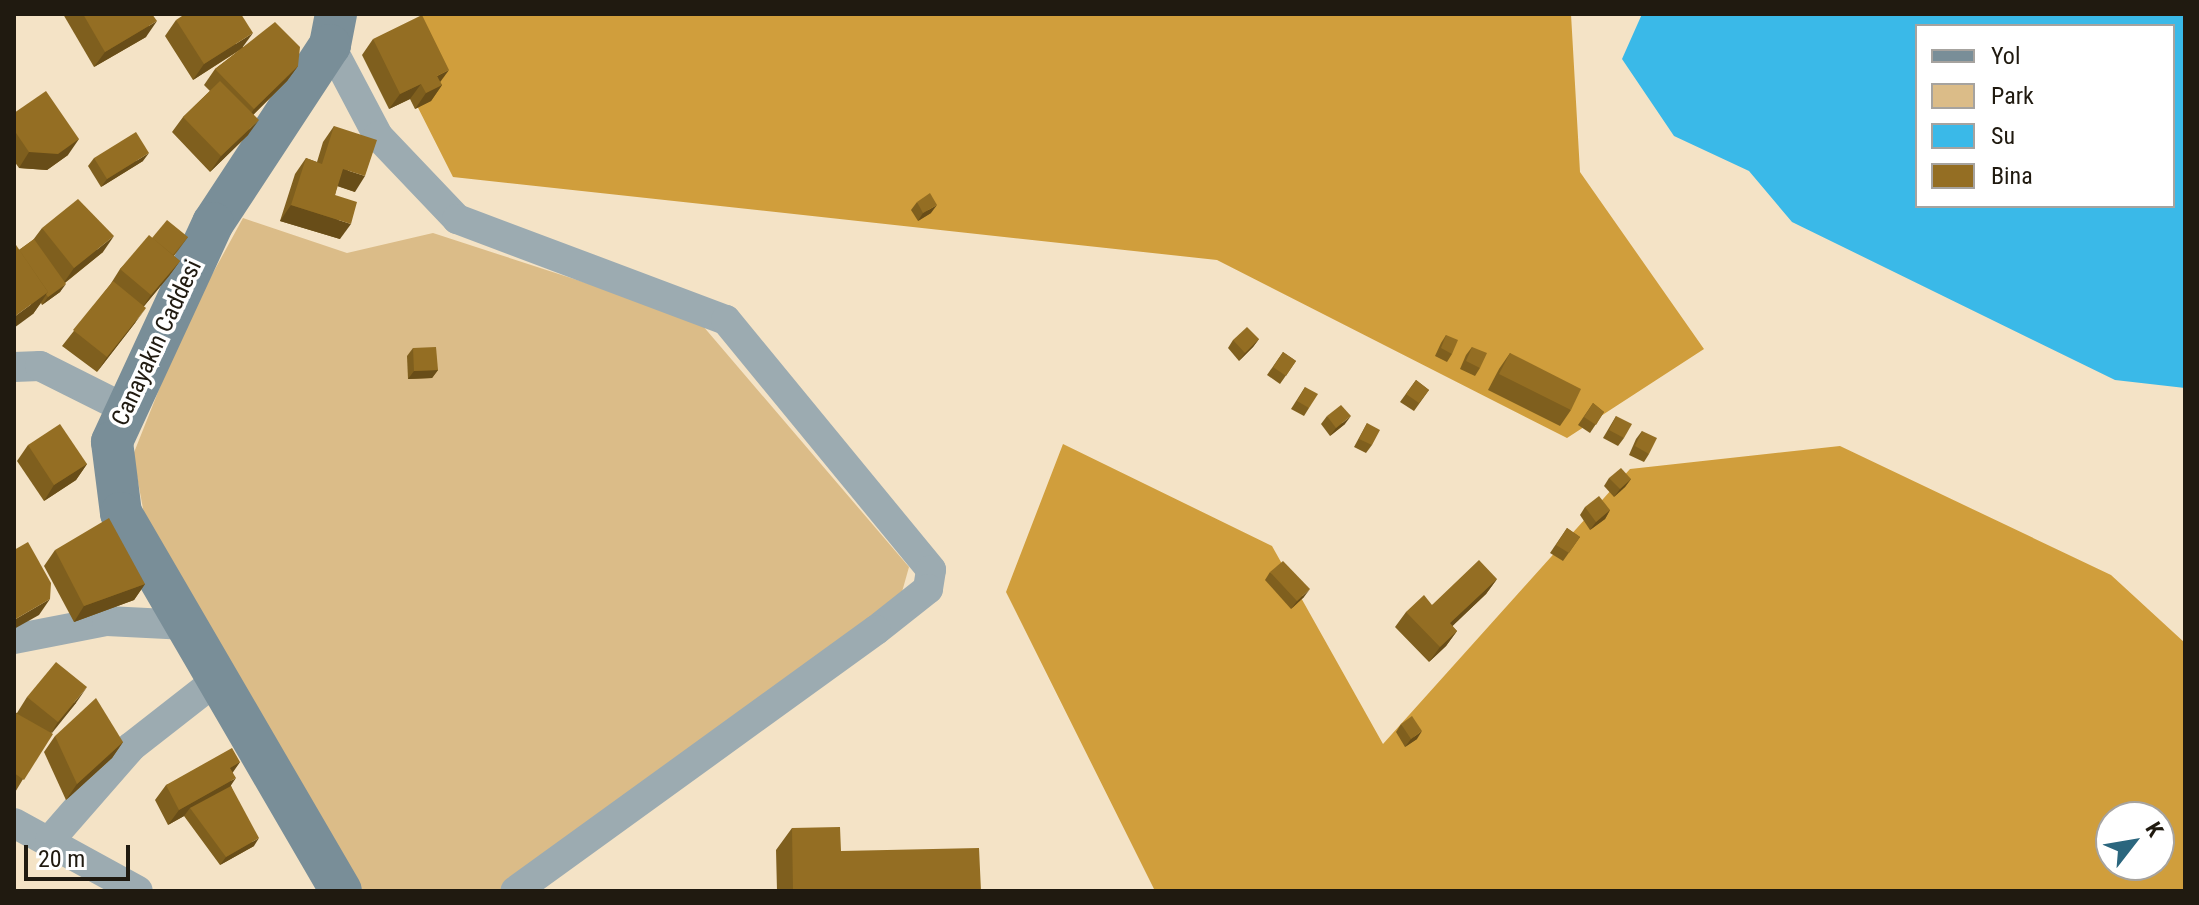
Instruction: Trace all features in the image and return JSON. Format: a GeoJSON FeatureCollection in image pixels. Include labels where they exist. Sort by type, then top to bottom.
{"type":"FeatureCollection","features":[{"type":"Feature","properties":{"kind":"street","name":"Canayakın Caddesi"},"geometry":{"type":"LineString","coordinates":[[333,30],[213,223],[124,408],[112,442],[121,513],[341,891]]}},
{"type":"Feature","properties":{"kind":"street"},"geometry":{"type":"LineString","coordinates":[[333,30],[378,136],[457,219],[726,320],[931,570],[928,589],[886,622],[516,891]]}},
{"type":"Feature","properties":{"kind":"street"},"geometry":{"type":"LineString","coordinates":[[14,367],[40,366],[124,408]]}},
{"type":"Feature","properties":{"kind":"street"},"geometry":{"type":"LineString","coordinates":[[14,639],[107,621],[187,625]]}},
{"type":"Feature","properties":{"kind":"street"},"geometry":{"type":"LineString","coordinates":[[50,840],[131,747],[218,679]]}},
{"type":"Feature","properties":{"kind":"street"},"geometry":{"type":"LineString","coordinates":[[14,823],[50,840],[138,891]]}},
{"type":"Feature","properties":{"kind":"green space"},"geometry":{"type":"Polygon","coordinates":[[[243,218],[347,253],[433,233],[697,319],[909,567],[900,599],[502,891],[361,891],[147,530],[133,455],[185,324],[243,218]]]}},
{"type":"Feature","properties":{"kind":"shaded area"},"geometry":{"type":"Polygon","coordinates":[[[421,14],[1571,14],[1580,172],[1704,349],[1567,438],[1217,260],[453,177],[404,80],[421,14]]]}},
{"type":"Feature","properties":{"kind":"shaded area"},"geometry":{"type":"Polygon","coordinates":[[[1063,444],[1272,546],[1383,744],[1630,469],[1840,446],[2111,575],[2185,643],[2185,891],[1155,891],[1006,592],[1063,444]]]}},
{"type":"Feature","properties":{"kind":"water"},"geometry":{"type":"Polygon","coordinates":[[[1642,14],[2185,14],[2185,388],[2115,380],[1792,222],[1749,171],[1674,136],[1622,59],[1642,14]]]}},
{"type":"Feature","properties":{"kind":"building"},"geometry":{"type":"Polygon","coordinates":[[[83,14],[152,14],[157,21],[105,52],[83,14]]]}},
{"type":"Feature","properties":{"kind":"building"},"geometry":{"type":"Polygon","coordinates":[[[185,14],[241,14],[253,33],[204,64],[176,20],[185,14]]]}},
{"type":"Feature","properties":{"kind":"building"},"geometry":{"type":"Polygon","coordinates":[[[422,15],[449,70],[437,76],[442,85],[426,93],[421,84],[400,94],[373,39],[422,15]]]}},
{"type":"Feature","properties":{"kind":"building"},"geometry":{"type":"Polygon","coordinates":[[[275,22],[300,47],[298,66],[254,109],[215,69],[275,22]]]}},
{"type":"Feature","properties":{"kind":"building"},"geometry":{"type":"Polygon","coordinates":[[[220,81],[259,120],[221,156],[183,117],[220,81]]]}},
{"type":"Feature","properties":{"kind":"building"},"geometry":{"type":"Polygon","coordinates":[[[46,91],[79,139],[58,154],[29,152],[14,130],[14,113],[46,91]]]}},
{"type":"Feature","properties":{"kind":"building"},"geometry":{"type":"Polygon","coordinates":[[[334,126],[377,140],[365,176],[343,169],[335,195],[357,202],[351,224],[291,205],[306,158],[322,164],[334,126]]]}},
{"type":"Feature","properties":{"kind":"building"},"geometry":{"type":"Polygon","coordinates":[[[136,132],[149,153],[107,179],[94,158],[136,132]]]}},
{"type":"Feature","properties":{"kind":"building"},"geometry":{"type":"Polygon","coordinates":[[[930,193],[937,205],[923,213],[917,202],[930,193]]]}},
{"type":"Feature","properties":{"kind":"building"},"geometry":{"type":"Polygon","coordinates":[[[78,199],[114,236],[74,268],[42,228],[78,199]]]}},
{"type":"Feature","properties":{"kind":"building"},"geometry":{"type":"Polygon","coordinates":[[[167,220],[188,237],[173,255],[152,238],[167,220]]]}},
{"type":"Feature","properties":{"kind":"building"},"geometry":{"type":"Polygon","coordinates":[[[149,235],[180,261],[151,295],[120,269],[149,235]]]}},
{"type":"Feature","properties":{"kind":"building"},"geometry":{"type":"Polygon","coordinates":[[[34,239],[66,284],[48,297],[48,292],[19,250],[34,239]]]}},
{"type":"Feature","properties":{"kind":"building"},"geometry":{"type":"Polygon","coordinates":[[[14,242],[48,292],[14,317],[14,242]]]}},
{"type":"Feature","properties":{"kind":"building"},"geometry":{"type":"Polygon","coordinates":[[[113,281],[146,308],[107,357],[73,330],[113,281]]]}},
{"type":"Feature","properties":{"kind":"building"},"geometry":{"type":"Polygon","coordinates":[[[1247,327],[1259,339],[1245,353],[1233,340],[1247,327]]]}},
{"type":"Feature","properties":{"kind":"building"},"geometry":{"type":"Polygon","coordinates":[[[1446,335],[1458,340],[1452,354],[1441,348],[1446,335]]]}},
{"type":"Feature","properties":{"kind":"building"},"geometry":{"type":"Polygon","coordinates":[[[436,347],[438,370],[414,371],[413,348],[436,347]]]}},
{"type":"Feature","properties":{"kind":"building"},"geometry":{"type":"Polygon","coordinates":[[[1472,347],[1487,353],[1480,368],[1466,361],[1472,347]]]}},
{"type":"Feature","properties":{"kind":"building"},"geometry":{"type":"Polygon","coordinates":[[[1283,352],[1296,361],[1286,376],[1273,367],[1283,352]]]}},
{"type":"Feature","properties":{"kind":"building"},"geometry":{"type":"Polygon","coordinates":[[[1510,353],[1581,389],[1571,410],[1499,374],[1510,353]]]}},
{"type":"Feature","properties":{"kind":"building"},"geometry":{"type":"Polygon","coordinates":[[[1416,380],[1429,390],[1419,403],[1406,394],[1416,380]]]}},
{"type":"Feature","properties":{"kind":"building"},"geometry":{"type":"Polygon","coordinates":[[[1305,387],[1318,394],[1309,408],[1297,401],[1305,387]]]}},
{"type":"Feature","properties":{"kind":"building"},"geometry":{"type":"Polygon","coordinates":[[[1593,403],[1604,412],[1596,425],[1584,417],[1593,403]]]}},
{"type":"Feature","properties":{"kind":"building"},"geometry":{"type":"Polygon","coordinates":[[[1341,405],[1351,416],[1336,428],[1327,416],[1341,405]]]}},
{"type":"Feature","properties":{"kind":"building"},"geometry":{"type":"Polygon","coordinates":[[[1616,416],[1632,424],[1624,438],[1609,430],[1616,416]]]}},
{"type":"Feature","properties":{"kind":"building"},"geometry":{"type":"Polygon","coordinates":[[[1367,423],[1380,430],[1372,445],[1359,439],[1367,423]]]}},
{"type":"Feature","properties":{"kind":"building"},"geometry":{"type":"Polygon","coordinates":[[[60,424],[87,464],[54,485],[28,445],[60,424]]]}},
{"type":"Feature","properties":{"kind":"building"},"geometry":{"type":"Polygon","coordinates":[[[1642,431],[1657,438],[1649,454],[1635,446],[1642,431]]]}},
{"type":"Feature","properties":{"kind":"building"},"geometry":{"type":"Polygon","coordinates":[[[1621,468],[1631,479],[1620,489],[1609,478],[1621,468]]]}},
{"type":"Feature","properties":{"kind":"building"},"geometry":{"type":"Polygon","coordinates":[[[1599,496],[1610,510],[1596,522],[1585,507],[1599,496]]]}},
{"type":"Feature","properties":{"kind":"building"},"geometry":{"type":"Polygon","coordinates":[[[109,518],[145,584],[84,606],[55,550],[109,518]]]}},
{"type":"Feature","properties":{"kind":"building"},"geometry":{"type":"Polygon","coordinates":[[[1567,528],[1580,537],[1569,553],[1556,545],[1567,528]]]}},
{"type":"Feature","properties":{"kind":"building"},"geometry":{"type":"Polygon","coordinates":[[[28,542],[51,583],[50,599],[14,620],[14,550],[28,542]]]}},
{"type":"Feature","properties":{"kind":"building"},"geometry":{"type":"Polygon","coordinates":[[[1479,560],[1497,579],[1450,623],[1457,631],[1440,647],[1406,612],[1424,595],[1432,605],[1479,560]]]}},
{"type":"Feature","properties":{"kind":"building"},"geometry":{"type":"Polygon","coordinates":[[[1283,561],[1310,589],[1297,601],[1270,572],[1283,561]]]}},
{"type":"Feature","properties":{"kind":"building"},"geometry":{"type":"Polygon","coordinates":[[[56,662],[87,687],[58,722],[27,697],[56,662]]]}},
{"type":"Feature","properties":{"kind":"building"},"geometry":{"type":"Polygon","coordinates":[[[96,698],[123,742],[77,784],[55,736],[96,698]]]}},
{"type":"Feature","properties":{"kind":"building"},"geometry":{"type":"Polygon","coordinates":[[[14,712],[53,734],[24,780],[14,773],[14,712]]]}},
{"type":"Feature","properties":{"kind":"building"},"geometry":{"type":"Polygon","coordinates":[[[1412,716],[1422,731],[1411,739],[1401,724],[1412,716]]]}},
{"type":"Feature","properties":{"kind":"building"},"geometry":{"type":"Polygon","coordinates":[[[232,748],[240,762],[230,768],[236,778],[179,810],[166,785],[232,748]]]}},
{"type":"Feature","properties":{"kind":"building"},"geometry":{"type":"Polygon","coordinates":[[[231,786],[259,838],[226,857],[190,808],[231,786]]]}},
{"type":"Feature","properties":{"kind":"building"},"geometry":{"type":"Polygon","coordinates":[[[840,827],[841,851],[979,848],[981,891],[793,891],[792,828],[840,827]]]}}]}
